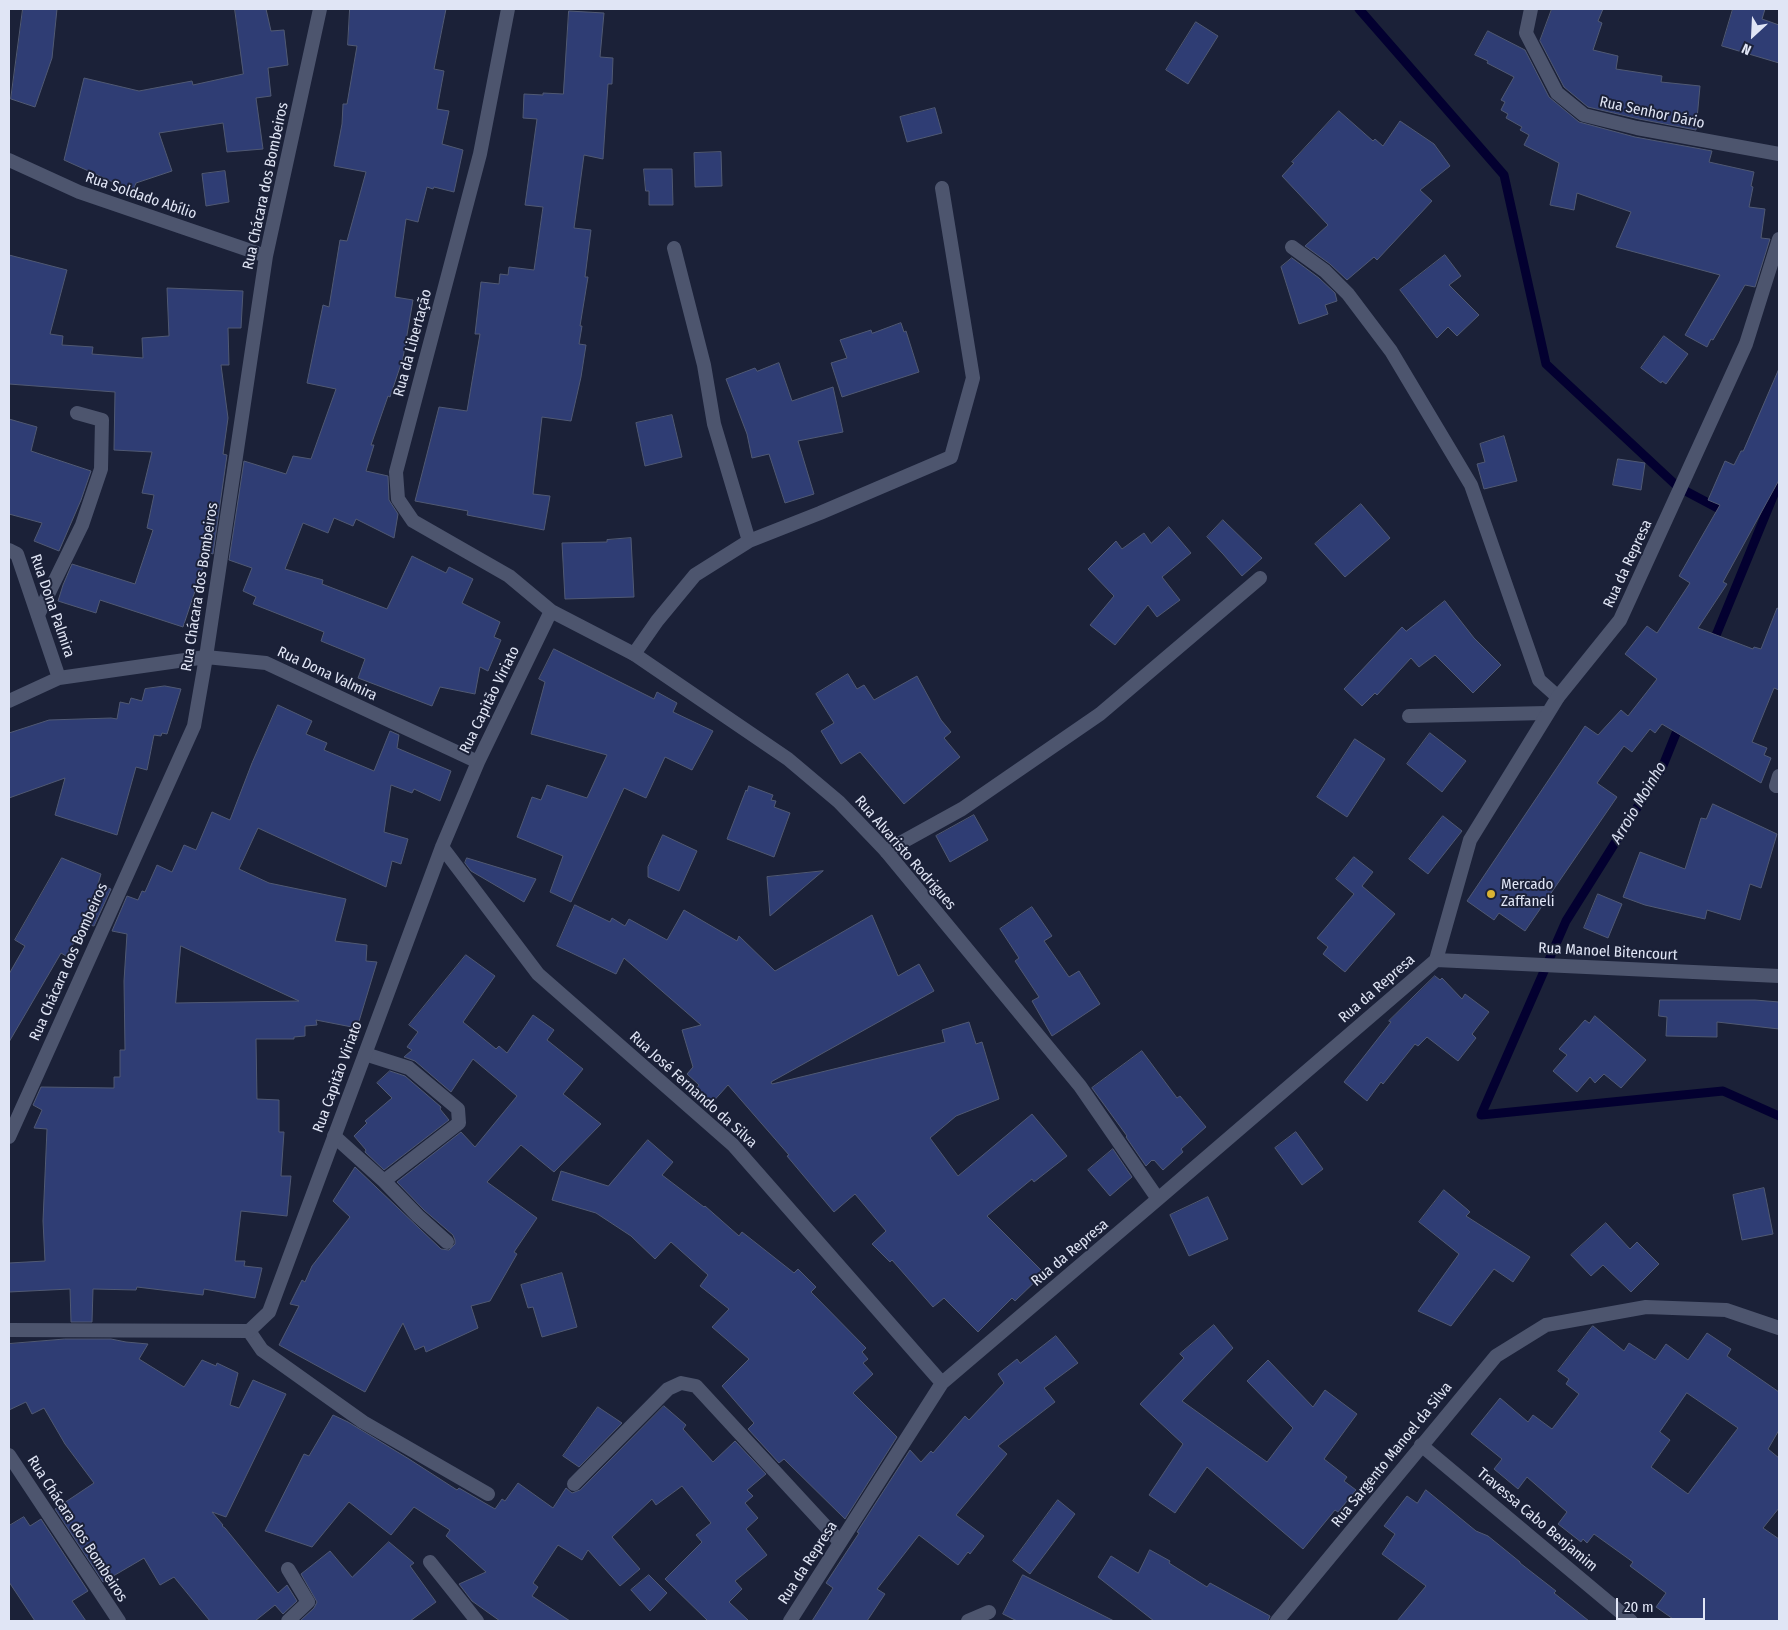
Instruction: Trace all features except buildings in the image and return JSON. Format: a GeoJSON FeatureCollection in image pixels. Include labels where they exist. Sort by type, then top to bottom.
{"type":"FeatureCollection","features":[{"type":"Feature","properties":{"kind":"street","name":"Rua Chácara dos Bombeiros"},"geometry":{"type":"LineString","coordinates":[[9,1137],[194,726],[266,256],[320,9]]}},
{"type":"Feature","properties":{"kind":"street","name":"Rua da Libertação"},"geometry":{"type":"LineString","coordinates":[[508,9],[480,154],[396,472],[398,499],[413,521],[509,576],[551,611]]}},
{"type":"Feature","properties":{"kind":"street","name":"Rua Senhor Dário"},"geometry":{"type":"LineString","coordinates":[[1531,9],[1526,33],[1557,94],[1584,115],[1637,128],[1779,154]]}},
{"type":"Feature","properties":{"kind":"street","name":"Rua Soldado Abílio"},"geometry":{"type":"LineString","coordinates":[[9,160],[79,192],[266,256]]}},
{"type":"Feature","properties":{"kind":"street"},"geometry":{"type":"LineString","coordinates":[[634,654],[695,575],[749,541],[820,514],[951,457],[973,378],[942,188]]}},
{"type":"Feature","properties":{"kind":"street","name":"Rua da Represa"},"geometry":{"type":"LineString","coordinates":[[790,1621],[942,1383],[1436,960],[1470,840],[1547,713],[1620,620],[1746,344],[1779,239]]}},
{"type":"Feature","properties":{"kind":"street"},"geometry":{"type":"LineString","coordinates":[[1292,247],[1325,271],[1348,294],[1391,351],[1471,485],[1538,680],[1558,697]]}},
{"type":"Feature","properties":{"kind":"street"},"geometry":{"type":"LineString","coordinates":[[674,248],[704,365],[714,424],[749,541]]}},
{"type":"Feature","properties":{"kind":"street"},"geometry":{"type":"LineString","coordinates":[[38,615],[82,525],[100,469],[102,420],[77,413]]}},
{"type":"Feature","properties":{"kind":"street","name":"Rua Dona Palmira"},"geometry":{"type":"LineString","coordinates":[[9,550],[17,554],[59,678]]}},
{"type":"Feature","properties":{"kind":"street"},"geometry":{"type":"LineString","coordinates":[[886,851],[962,808],[1100,714],[1260,578]]}},
{"type":"Feature","properties":{"kind":"street","name":"Rua Alvaristo Rodrigues"},"geometry":{"type":"LineString","coordinates":[[551,611],[634,654],[788,759],[839,802],[886,851],[1080,1086],[1158,1200]]}},
{"type":"Feature","properties":{"kind":"street","name":"Rua Capitão Viriato"},"geometry":{"type":"LineString","coordinates":[[249,1331],[270,1312],[442,847],[478,762],[551,611]]}},
{"type":"Feature","properties":{"kind":"street","name":"Rua Dona Valmira"},"geometry":{"type":"LineString","coordinates":[[9,701],[59,678],[206,657],[266,663],[478,762]]}},
{"type":"Feature","properties":{"kind":"street"},"geometry":{"type":"LineString","coordinates":[[1409,716],[1547,713]]}},
{"type":"Feature","properties":{"kind":"street","name":"Rua José Fernando da Silva"},"geometry":{"type":"LineString","coordinates":[[442,847],[538,974],[733,1145],[942,1383]]}},
{"type":"Feature","properties":{"kind":"street","name":"Rua Manoel Bitencourt"},"geometry":{"type":"LineString","coordinates":[[1436,960],[1779,976]]}},
{"type":"Feature","properties":{"kind":"street"},"geometry":{"type":"LineString","coordinates":[[365,1054],[409,1068],[458,1109],[459,1123],[384,1181]]}},
{"type":"Feature","properties":{"kind":"street"},"geometry":{"type":"LineString","coordinates":[[334,1136],[384,1181],[446,1242]]}},
{"type":"Feature","properties":{"kind":"street","name":"Rua Sargento Manoel da Silva"},"geometry":{"type":"LineString","coordinates":[[1277,1621],[1496,1356],[1546,1325],[1646,1307],[1726,1310],[1779,1328]]}},
{"type":"Feature","properties":{"kind":"street"},"geometry":{"type":"LineString","coordinates":[[9,1330],[249,1331],[262,1350],[363,1422],[488,1494]]}},
{"type":"Feature","properties":{"kind":"street"},"geometry":{"type":"LineString","coordinates":[[574,1484],[668,1389],[681,1383],[696,1386],[840,1542]]}},
{"type":"Feature","properties":{"kind":"street","name":"Travessa Cabo Benjamim"},"geometry":{"type":"LineString","coordinates":[[1421,1445],[1631,1621]]}},
{"type":"Feature","properties":{"kind":"street","name":"Rua Chácara dos Bombeiros"},"geometry":{"type":"LineString","coordinates":[[9,1455],[119,1621]]}},
{"type":"Feature","properties":{"kind":"street"},"geometry":{"type":"LineString","coordinates":[[430,1562],[477,1621]]}},
{"type":"Feature","properties":{"kind":"street"},"geometry":{"type":"LineString","coordinates":[[288,1569],[308,1602],[288,1621]]}},
{"type":"Feature","properties":{"kind":"street"},"geometry":{"type":"LineString","coordinates":[[968,1621],[989,1612]]}},
{"type":"Feature","properties":{"kind":"waterway"},"geometry":{"type":"LineString","coordinates":[[1359,9],[1504,175],[1546,364],[1678,487],[1727,513]]}},
{"type":"Feature","properties":{"kind":"waterway","name":"Arroio Moinho"},"geometry":{"type":"LineString","coordinates":[[1712,645],[1779,482]]}},
{"type":"Feature","properties":{"kind":"waterway","name":"Arroio Moinho"},"geometry":{"type":"LineString","coordinates":[[1681,721],[1662,768],[1566,921],[1481,1115],[1723,1091],[1779,1116]]}},
{"type":"Feature","properties":{"kind":"place","name":"Mercado Zaffaneli"},"geometry":{"type":"Point","coordinates":[1491,894]}}]}
